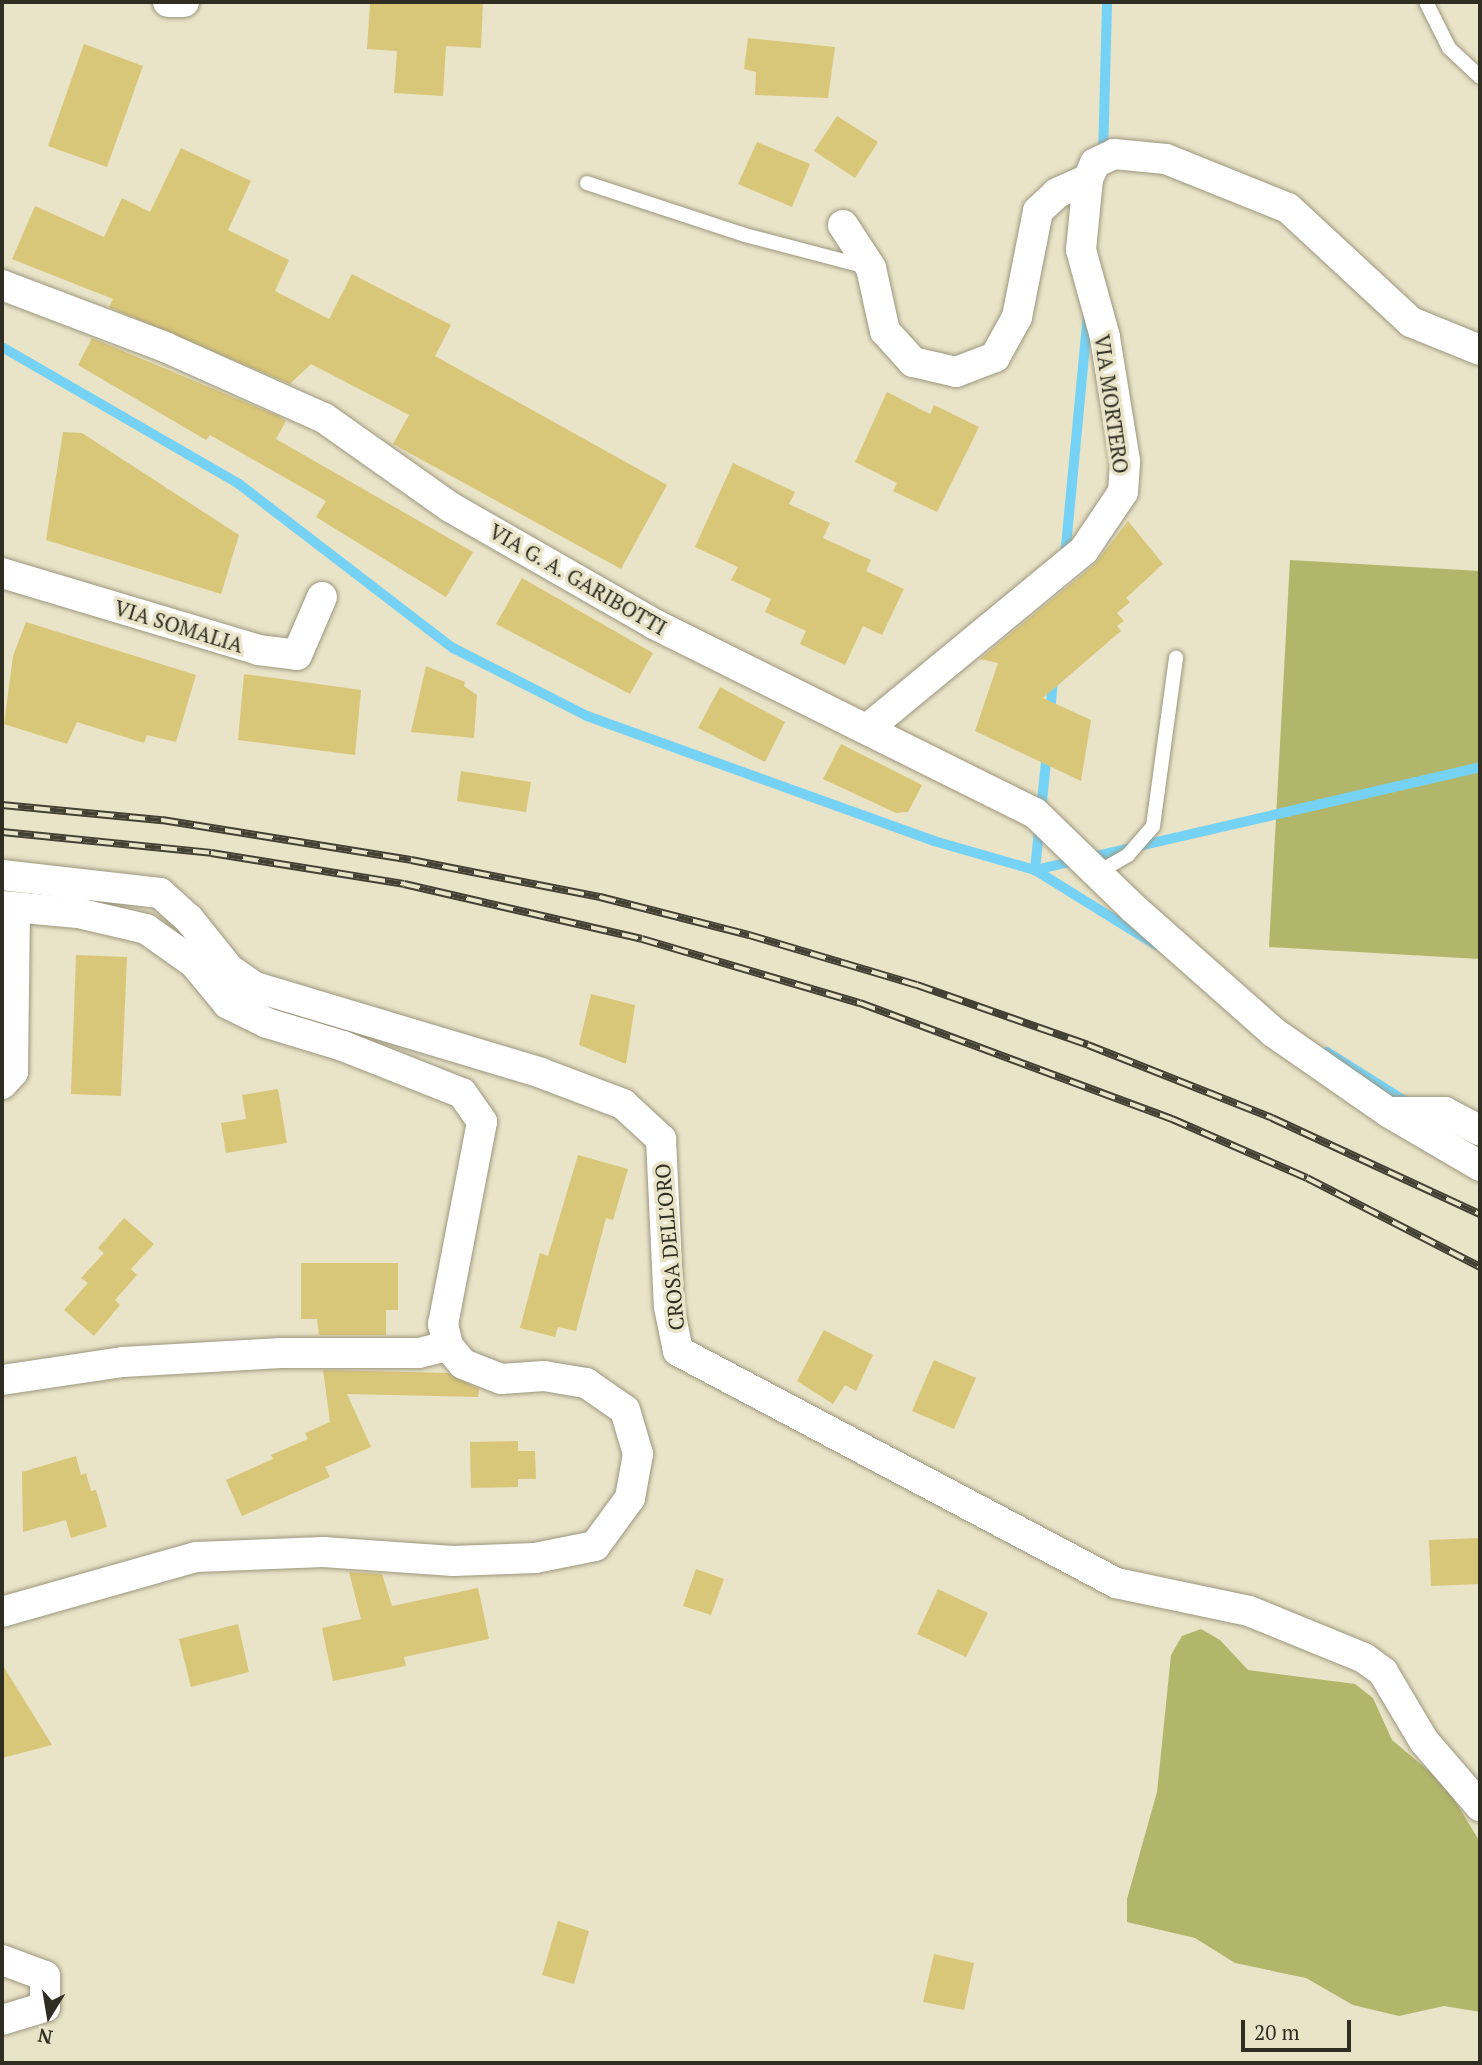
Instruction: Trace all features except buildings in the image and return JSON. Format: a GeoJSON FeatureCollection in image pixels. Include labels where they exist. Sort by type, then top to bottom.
{"type":"FeatureCollection","features":[{"type":"Feature","properties":{"kind":"street"},"geometry":{"type":"LineString","coordinates":[[168,2],[184,2]]}},
{"type":"Feature","properties":{"kind":"street"},"geometry":{"type":"LineString","coordinates":[[843,225],[871,268],[885,331],[914,362],[956,372],[995,357],[1017,317],[1038,211],[1057,193],[1088,179],[1095,163],[1114,154],[1166,159],[1287,208],[1411,322],[1480,350]]}},
{"type":"Feature","properties":{"kind":"street","name":"VIA MORTERO"},"geometry":{"type":"LineString","coordinates":[[867,729],[1084,550],[1123,492],[1125,461],[1105,337],[1081,250],[1088,179]]}},
{"type":"Feature","properties":{"kind":"street","name":"VIA G. A. GARIBOTTI"},"geometry":{"type":"LineString","coordinates":[[2,285],[176,352],[324,418],[450,507],[618,603],[1035,813],[1133,908],[1273,1032],[1388,1112],[1480,1166]]}},
{"type":"Feature","properties":{"kind":"street","name":"VIA SOMALIA"},"geometry":{"type":"LineString","coordinates":[[2,573],[258,650],[297,655],[322,597]]}},
{"type":"Feature","properties":{"kind":"street","name":"CROSA DELL'ORO"},"geometry":{"type":"LineString","coordinates":[[2,874],[160,893],[189,919],[229,969],[255,987],[541,1073],[623,1104],[661,1139],[668,1295],[678,1351],[1116,1583],[1249,1611],[1364,1657],[1383,1672],[1424,1741],[1480,1806]]}},
{"type":"Feature","properties":{"kind":"street"},"geometry":{"type":"LineString","coordinates":[[2,1084],[13,1072],[8,907],[78,913],[146,929],[194,963],[228,1004],[267,1023],[343,1046],[463,1093],[482,1122],[443,1324],[448,1346],[463,1364],[501,1379],[544,1376],[586,1383],[625,1410],[638,1454],[631,1498],[595,1546],[535,1558],[466,1560],[323,1552],[196,1557],[2,1612]]}},
{"type":"Feature","properties":{"kind":"street"},"geometry":{"type":"LineString","coordinates":[[1388,1112],[1445,1112],[1480,1131]]}},
{"type":"Feature","properties":{"kind":"street"},"geometry":{"type":"LineString","coordinates":[[2,1380],[123,1362],[281,1353],[419,1353],[448,1346]]}},
{"type":"Feature","properties":{"kind":"street"},"geometry":{"type":"LineString","coordinates":[[2,1960],[45,1976],[45,2007],[2,2020]]}},
{"type":"Feature","properties":{"kind":"lane"},"geometry":{"type":"LineString","coordinates":[[1426,2],[1449,48],[1480,76]]}},
{"type":"Feature","properties":{"kind":"lane"},"geometry":{"type":"LineString","coordinates":[[587,183],[745,234],[871,268]]}},
{"type":"Feature","properties":{"kind":"lane"},"geometry":{"type":"LineString","coordinates":[[1097,873],[1128,855],[1153,826],[1176,658]]}},
{"type":"Feature","properties":{"kind":"green space"},"geometry":{"type":"Polygon","coordinates":[[[1290,560],[1480,571],[1480,959],[1269,947],[1290,560]]]}},
{"type":"Feature","properties":{"kind":"green space"},"geometry":{"type":"Polygon","coordinates":[[[1201,1629],[1220,1640],[1248,1670],[1355,1684],[1373,1698],[1392,1740],[1442,1782],[1480,1842],[1480,2012],[1444,2006],[1399,2016],[1353,2005],[1306,1978],[1235,1963],[1195,1938],[1127,1922],[1127,1899],[1157,1792],[1171,1655],[1182,1636],[1201,1629]]]}},
{"type":"Feature","properties":{"kind":"waterway"},"geometry":{"type":"LineString","coordinates":[[1103,157],[1107,2]]}},
{"type":"Feature","properties":{"kind":"waterway"},"geometry":{"type":"LineString","coordinates":[[1065,557],[1088,312]]}},
{"type":"Feature","properties":{"kind":"waterway"},"geometry":{"type":"LineString","coordinates":[[2,347],[239,484],[453,648],[587,716],[934,841],[1035,870],[1156,945]]}},
{"type":"Feature","properties":{"kind":"waterway"},"geometry":{"type":"LineString","coordinates":[[1050,714],[1053,678]]}},
{"type":"Feature","properties":{"kind":"waterway"},"geometry":{"type":"LineString","coordinates":[[1035,870],[1047,751]]}},
{"type":"Feature","properties":{"kind":"waterway"},"geometry":{"type":"LineString","coordinates":[[1035,870],[1480,767]]}},
{"type":"Feature","properties":{"kind":"waterway"},"geometry":{"type":"LineString","coordinates":[[1327,1052],[1411,1105]]}},
{"type":"Feature","properties":{"kind":"waterway"},"geometry":{"type":"LineString","coordinates":[[1463,1137],[1480,1148]]}},
{"type":"Feature","properties":{"kind":"railway"},"geometry":{"type":"LineString","coordinates":[[2,805],[162,820],[411,860],[600,897],[749,935],[917,985],[1088,1045],[1272,1118],[1480,1214]]}},
{"type":"Feature","properties":{"kind":"railway"},"geometry":{"type":"LineString","coordinates":[[2,832],[211,853],[404,884],[642,939],[860,1003],[1172,1119],[1307,1178],[1480,1267]]}}]}
